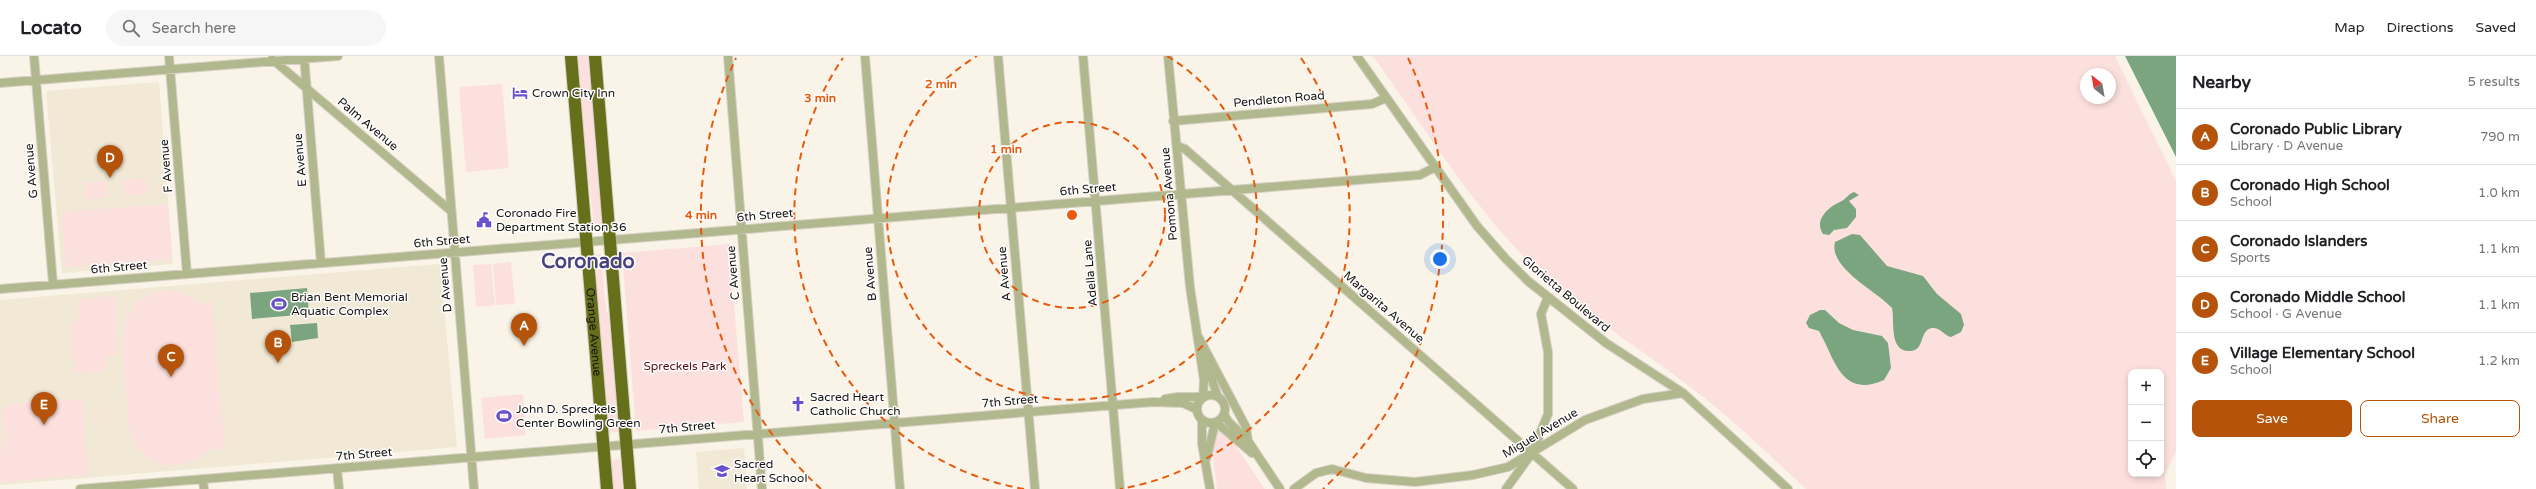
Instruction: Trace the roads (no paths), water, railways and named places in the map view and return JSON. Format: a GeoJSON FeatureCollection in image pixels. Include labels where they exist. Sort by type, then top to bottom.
{"type":"FeatureCollection","features":[{"type":"Feature","properties":{"kind":"highway","name":"Orange Avenue"},"geometry":{"type":"LineString","coordinates":[[571,56],[607,489]]}},
{"type":"Feature","properties":{"kind":"highway","name":"Orange Avenue"},"geometry":{"type":"LineString","coordinates":[[595,56],[630,489]]}},
{"type":"Feature","properties":{"kind":"street","name":"G Avenue"},"geometry":{"type":"LineString","coordinates":[[34,56],[53,284]]}},
{"type":"Feature","properties":{"kind":"street","name":"F Avenue"},"geometry":{"type":"LineString","coordinates":[[169,56],[187,274]]}},
{"type":"Feature","properties":{"kind":"street"},"geometry":{"type":"LineString","coordinates":[[0,83],[170,69],[234,60],[338,56]]}},
{"type":"Feature","properties":{"kind":"street","name":"D Avenue"},"geometry":{"type":"LineString","coordinates":[[439,56],[474,489]]}},
{"type":"Feature","properties":{"kind":"street","name":"C Avenue"},"geometry":{"type":"LineString","coordinates":[[728,56],[762,489]]}},
{"type":"Feature","properties":{"kind":"street","name":"B Avenue"},"geometry":{"type":"LineString","coordinates":[[865,56],[900,489]]}},
{"type":"Feature","properties":{"kind":"street","name":"A Avenue"},"geometry":{"type":"LineString","coordinates":[[998,56],[1035,489]]}},
{"type":"Feature","properties":{"kind":"street","name":"Adella Lane"},"geometry":{"type":"LineString","coordinates":[[1083,56],[1120,489]]}},
{"type":"Feature","properties":{"kind":"street","name":"Pomona Avenue"},"geometry":{"type":"LineString","coordinates":[[1168,56],[1173,121],[1177,146],[1196,330],[1204,380],[1202,397],[1196,409]]}},
{"type":"Feature","properties":{"kind":"street","name":"Glorietta Boulevard"},"geometry":{"type":"LineString","coordinates":[[1357,56],[1435,167],[1491,242],[1528,281],[1606,343],[1683,393],[1788,489]]}},
{"type":"Feature","properties":{"kind":"street","name":"E Avenue"},"geometry":{"type":"LineString","coordinates":[[304,57],[321,263]]}},
{"type":"Feature","properties":{"kind":"street","name":"Palm Avenue"},"geometry":{"type":"LineString","coordinates":[[271,59],[451,211]]}},
{"type":"Feature","properties":{"kind":"street","name":"Pendleton Road"},"geometry":{"type":"LineString","coordinates":[[1173,121],[1372,104],[1386,98]]}},
{"type":"Feature","properties":{"kind":"street","name":"Margarita Avenue"},"geometry":{"type":"LineString","coordinates":[[1177,146],[1185,149],[1573,489]]}},
{"type":"Feature","properties":{"kind":"street","name":"6th Street"},"geometry":{"type":"LineString","coordinates":[[0,289],[1181,193],[1420,176],[1435,167]]}},
{"type":"Feature","properties":{"kind":"street"},"geometry":{"type":"LineString","coordinates":[[1506,489],[1532,453],[1548,414],[1548,352],[1541,314],[1548,297]]}},
{"type":"Feature","properties":{"kind":"street"},"geometry":{"type":"LineString","coordinates":[[1196,330],[1217,395],[1224,402],[1224,414],[1228,421],[1248,441]]}},
{"type":"Feature","properties":{"kind":"street","name":"Pomona Avenue"},"geometry":{"type":"LineString","coordinates":[[1196,330],[1246,426],[1248,441],[1280,489]]}},
{"type":"Feature","properties":{"kind":"street","name":"Miguel Avenue"},"geometry":{"type":"LineString","coordinates":[[1294,489],[1309,476],[1332,469],[1346,471],[1366,478],[1433,481],[1508,467],[1547,442],[1591,417],[1643,399],[1683,393]]}},
{"type":"Feature","properties":{"kind":"street"},"geometry":{"type":"LineString","coordinates":[[1202,397],[1217,395]]}},
{"type":"Feature","properties":{"kind":"street","name":"7th Street"},"geometry":{"type":"LineString","coordinates":[[1153,402],[1178,397],[1202,397]]}},
{"type":"Feature","properties":{"kind":"street","name":"7th Street"},"geometry":{"type":"LineString","coordinates":[[80,489],[1153,402],[1183,403],[1196,409]]}},
{"type":"Feature","properties":{"kind":"street"},"geometry":{"type":"LineString","coordinates":[[1196,409],[1202,420],[1202,444],[1210,489]]}},
{"type":"Feature","properties":{"kind":"street"},"geometry":{"type":"LineString","coordinates":[[1206,463],[1215,423],[1224,414]]}},
{"type":"Feature","properties":{"kind":"street"},"geometry":{"type":"LineString","coordinates":[[1202,420],[1215,423],[1233,435],[1261,462]]}},
{"type":"Feature","properties":{"kind":"street"},"geometry":{"type":"LineString","coordinates":[[337,468],[339,489]]}},
{"type":"Feature","properties":{"kind":"street"},"geometry":{"type":"LineString","coordinates":[[203,479],[204,489]]}},
{"type":"Feature","properties":{"kind":"place","name":"Crown City Inn"},"geometry":{"type":"Point","coordinates":[520,93]}},
{"type":"Feature","properties":{"kind":"place","name":"Coronado Middle School"},"geometry":{"type":"Point","coordinates":[110,178]}},
{"type":"Feature","properties":{"kind":"place","name":"Coronado Fire Department Station 36"},"geometry":{"type":"Point","coordinates":[484,220]}},
{"type":"Feature","properties":{"kind":"place","name":"Brian Bent Memorial Aquatic Complex"},"geometry":{"type":"Point","coordinates":[279,304]}},
{"type":"Feature","properties":{"kind":"place","name":"Coronado Public Library"},"geometry":{"type":"Point","coordinates":[524,346]}},
{"type":"Feature","properties":{"kind":"place","name":"Coronado High School"},"geometry":{"type":"Point","coordinates":[278,363]}},
{"type":"Feature","properties":{"kind":"place","name":"Coronado Islanders"},"geometry":{"type":"Point","coordinates":[171,377]}},
{"type":"Feature","properties":{"kind":"place","name":"Sacred Heart Catholic Church"},"geometry":{"type":"Point","coordinates":[798,404]}},
{"type":"Feature","properties":{"kind":"place","name":"John D. Spreckels Center Bowling Green"},"geometry":{"type":"Point","coordinates":[504,416]}},
{"type":"Feature","properties":{"kind":"place","name":"Village Elementary School"},"geometry":{"type":"Point","coordinates":[44,425]}},
{"type":"Feature","properties":{"kind":"place","name":"Sacred Heart School"},"geometry":{"type":"Point","coordinates":[722,471]}},
{"type":"Feature","properties":{"kind":"district","name":"Coronado"},"geometry":{"type":"Point","coordinates":[588,262]}},
{"type":"Feature","properties":{"kind":"park label","name":"Spreckels Park"},"geometry":{"type":"Point","coordinates":[685,366]}}]}
